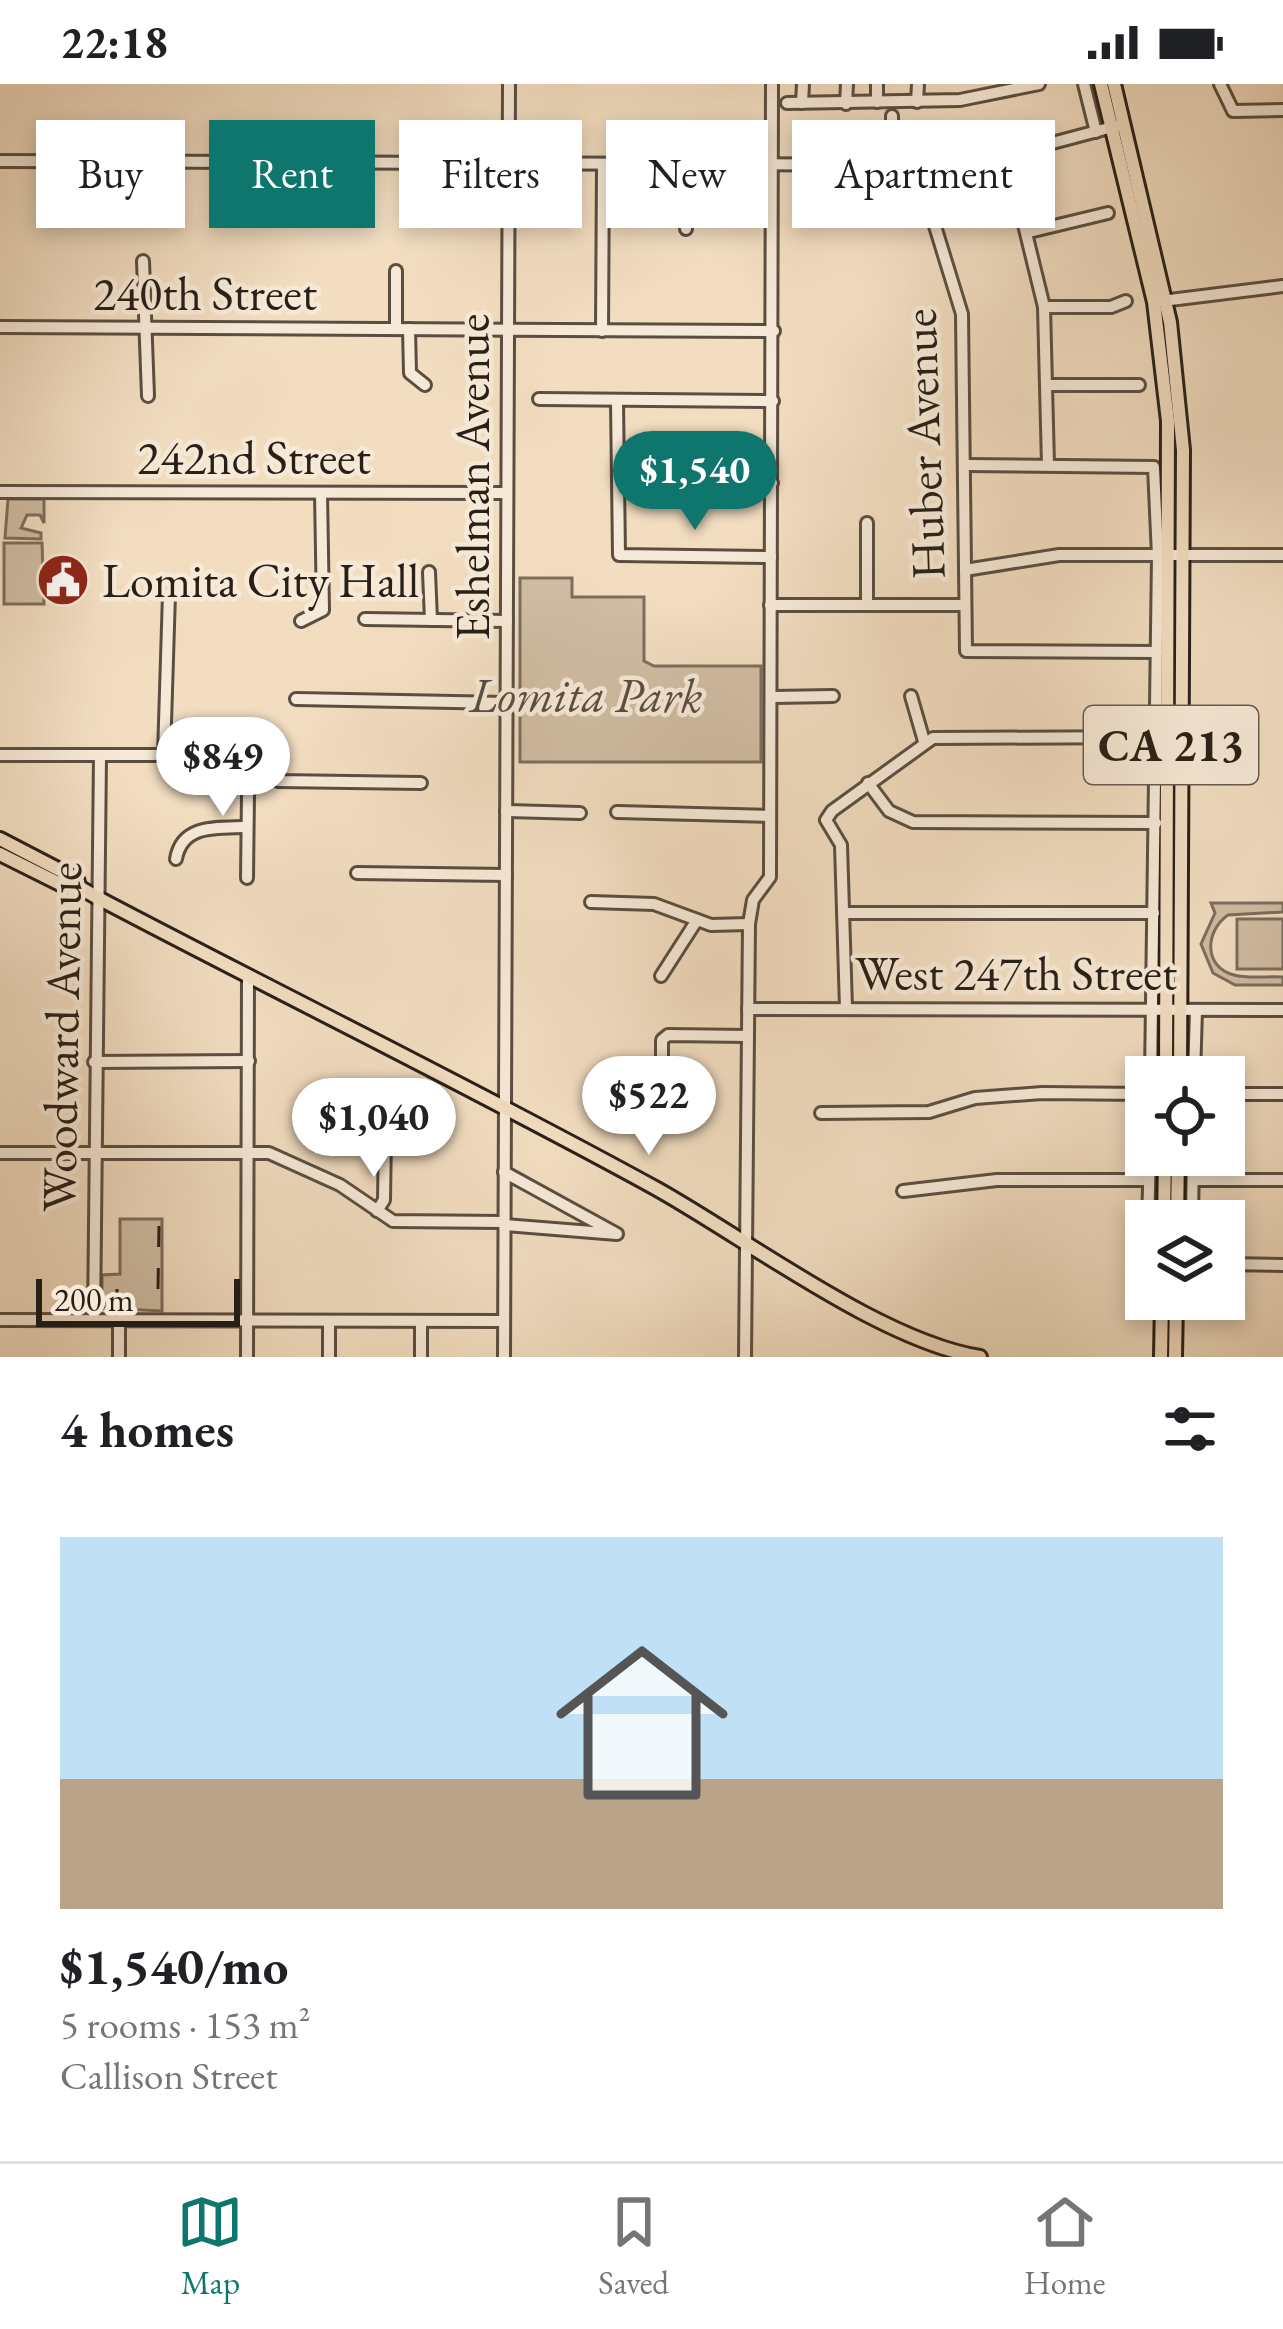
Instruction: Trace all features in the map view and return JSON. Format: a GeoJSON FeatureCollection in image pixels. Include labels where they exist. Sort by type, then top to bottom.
{"type":"FeatureCollection","features":[{"type":"Feature","properties":{"kind":"main road","name":"CA 213"},"geometry":{"type":"LineString","coordinates":[[1100,84],[1118,125]]}},
{"type":"Feature","properties":{"kind":"main road","name":"CA 213"},"geometry":{"type":"LineString","coordinates":[[1114,84],[1118,125],[1160,301],[1172,555],[1181,1056]]}},
{"type":"Feature","properties":{"kind":"main road"},"geometry":{"type":"LineString","coordinates":[[0,839],[77,879],[80,887],[98,898],[505,1109],[896,1328],[975,1356]]}},
{"type":"Feature","properties":{"kind":"main road"},"geometry":{"type":"LineString","coordinates":[[0,854],[72,890],[80,887]]}},
{"type":"Feature","properties":{"kind":"main road","name":"CA 213"},"geometry":{"type":"LineString","coordinates":[[1171,1056],[1182,1010]]}},
{"type":"Feature","properties":{"kind":"main road"},"geometry":{"type":"LineString","coordinates":[[1160,1357],[1161,1320]]}},
{"type":"Feature","properties":{"kind":"main road"},"geometry":{"type":"LineString","coordinates":[[1175,1357],[1176,1320]]}},
{"type":"Feature","properties":{"kind":"street","name":"Eshelman Avenue"},"geometry":{"type":"LineString","coordinates":[[509,84],[509,120]]}},
{"type":"Feature","properties":{"kind":"street"},"geometry":{"type":"LineString","coordinates":[[745,1357],[748,924],[753,900],[770,877],[774,698],[770,605],[772,84]]}},
{"type":"Feature","properties":{"kind":"street"},"geometry":{"type":"LineString","coordinates":[[802,103],[803,84]]}},
{"type":"Feature","properties":{"kind":"street"},"geometry":{"type":"LineString","coordinates":[[846,104],[847,84]]}},
{"type":"Feature","properties":{"kind":"street"},"geometry":{"type":"LineString","coordinates":[[877,84],[877,102]]}},
{"type":"Feature","properties":{"kind":"street"},"geometry":{"type":"LineString","coordinates":[[917,102],[918,84]]}},
{"type":"Feature","properties":{"kind":"street"},"geometry":{"type":"LineString","coordinates":[[960,84],[960,100]]}},
{"type":"Feature","properties":{"kind":"street"},"geometry":{"type":"LineString","coordinates":[[787,103],[960,100],[1040,84]]}},
{"type":"Feature","properties":{"kind":"street"},"geometry":{"type":"LineString","coordinates":[[1084,84],[1096,132]]}},
{"type":"Feature","properties":{"kind":"street"},"geometry":{"type":"LineString","coordinates":[[1220,84],[1227,106],[1240,112],[1283,110]]}},
{"type":"Feature","properties":{"kind":"street"},"geometry":{"type":"LineString","coordinates":[[1055,143],[1118,125]]}},
{"type":"Feature","properties":{"kind":"street"},"geometry":{"type":"LineString","coordinates":[[0,161],[399,163]]}},
{"type":"Feature","properties":{"kind":"street"},"geometry":{"type":"LineString","coordinates":[[582,165],[603,166],[602,331]]}},
{"type":"Feature","properties":{"kind":"street"},"geometry":{"type":"LineString","coordinates":[[771,166],[792,166]]}},
{"type":"Feature","properties":{"kind":"street"},"geometry":{"type":"LineString","coordinates":[[1029,232],[1108,214]]}},
{"type":"Feature","properties":{"kind":"street","name":"Eshelman Avenue"},"geometry":{"type":"LineString","coordinates":[[504,1357],[509,228]]}},
{"type":"Feature","properties":{"kind":"street","name":"Huber Avenue"},"geometry":{"type":"LineString","coordinates":[[936,228],[962,314],[966,651],[1157,652]]}},
{"type":"Feature","properties":{"kind":"street"},"geometry":{"type":"LineString","coordinates":[[1028,228],[1044,307],[1048,465]]}},
{"type":"Feature","properties":{"kind":"street"},"geometry":{"type":"LineString","coordinates":[[143,261],[148,396]]}},
{"type":"Feature","properties":{"kind":"street"},"geometry":{"type":"LineString","coordinates":[[396,271],[410,374],[425,385]]}},
{"type":"Feature","properties":{"kind":"street"},"geometry":{"type":"LineString","coordinates":[[1160,301],[1283,286]]}},
{"type":"Feature","properties":{"kind":"street"},"geometry":{"type":"LineString","coordinates":[[1044,307],[1112,307],[1126,301]]}},
{"type":"Feature","properties":{"kind":"street","name":"240th Street"},"geometry":{"type":"LineString","coordinates":[[0,327],[774,329]]}},
{"type":"Feature","properties":{"kind":"street"},"geometry":{"type":"LineString","coordinates":[[1048,385],[1139,385]]}},
{"type":"Feature","properties":{"kind":"street"},"geometry":{"type":"LineString","coordinates":[[539,400],[773,401]]}},
{"type":"Feature","properties":{"kind":"street"},"geometry":{"type":"LineString","coordinates":[[617,402],[619,555],[771,557]]}},
{"type":"Feature","properties":{"kind":"street"},"geometry":{"type":"LineString","coordinates":[[965,465],[1154,467],[1172,555],[1157,652],[1151,1056]]}},
{"type":"Feature","properties":{"kind":"street"},"geometry":{"type":"LineString","coordinates":[[689,482],[772,483]]}},
{"type":"Feature","properties":{"kind":"street","name":"242nd Street"},"geometry":{"type":"LineString","coordinates":[[0,492],[507,494]]}},
{"type":"Feature","properties":{"kind":"street"},"geometry":{"type":"LineString","coordinates":[[301,621],[322,610],[321,493]]}},
{"type":"Feature","properties":{"kind":"street"},"geometry":{"type":"LineString","coordinates":[[867,524],[867,603]]}},
{"type":"Feature","properties":{"kind":"street"},"geometry":{"type":"LineString","coordinates":[[965,570],[1059,555],[1283,555]]}},
{"type":"Feature","properties":{"kind":"street"},"geometry":{"type":"LineString","coordinates":[[430,572],[430,620]]}},
{"type":"Feature","properties":{"kind":"street"},"geometry":{"type":"LineString","coordinates":[[164,755],[169,594]]}},
{"type":"Feature","properties":{"kind":"street"},"geometry":{"type":"LineString","coordinates":[[770,605],[965,605]]}},
{"type":"Feature","properties":{"kind":"street"},"geometry":{"type":"LineString","coordinates":[[365,620],[507,621]]}},
{"type":"Feature","properties":{"kind":"street"},"geometry":{"type":"LineString","coordinates":[[774,698],[833,696]]}},
{"type":"Feature","properties":{"kind":"street"},"geometry":{"type":"LineString","coordinates":[[911,696],[924,741]]}},
{"type":"Feature","properties":{"kind":"street"},"geometry":{"type":"LineString","coordinates":[[296,699],[506,703]]}},
{"type":"Feature","properties":{"kind":"street"},"geometry":{"type":"LineString","coordinates":[[847,1008],[841,845],[826,820],[868,783],[924,741],[1156,737]]}},
{"type":"Feature","properties":{"kind":"street"},"geometry":{"type":"LineString","coordinates":[[0,755],[220,755],[258,773],[300,783],[421,783]]}},
{"type":"Feature","properties":{"kind":"street","name":"Woodward Avenue"},"geometry":{"type":"LineString","coordinates":[[94,1320],[100,755]]}},
{"type":"Feature","properties":{"kind":"street"},"geometry":{"type":"LineString","coordinates":[[247,878],[248,793],[258,773]]}},
{"type":"Feature","properties":{"kind":"street"},"geometry":{"type":"LineString","coordinates":[[868,783],[889,811],[913,822],[1156,823]]}},
{"type":"Feature","properties":{"kind":"street"},"geometry":{"type":"LineString","coordinates":[[506,811],[580,813]]}},
{"type":"Feature","properties":{"kind":"street"},"geometry":{"type":"LineString","coordinates":[[617,812],[770,816]]}},
{"type":"Feature","properties":{"kind":"street"},"geometry":{"type":"LineString","coordinates":[[176,859],[183,841],[198,831],[245,827]]}},
{"type":"Feature","properties":{"kind":"street"},"geometry":{"type":"LineString","coordinates":[[357,873],[506,875]]}},
{"type":"Feature","properties":{"kind":"street"},"geometry":{"type":"LineString","coordinates":[[591,902],[654,904],[697,920],[748,924]]}},
{"type":"Feature","properties":{"kind":"street"},"geometry":{"type":"LineString","coordinates":[[844,913],[1154,913]]}},
{"type":"Feature","properties":{"kind":"street"},"geometry":{"type":"LineString","coordinates":[[661,976],[697,920]]}},
{"type":"Feature","properties":{"kind":"street"},"geometry":{"type":"LineString","coordinates":[[247,1357],[248,976]]}},
{"type":"Feature","properties":{"kind":"street","name":"West 247th Street"},"geometry":{"type":"LineString","coordinates":[[748,1009],[1283,1010]]}},
{"type":"Feature","properties":{"kind":"street"},"geometry":{"type":"LineString","coordinates":[[1182,1010],[1190,1056]]}},
{"type":"Feature","properties":{"kind":"street"},"geometry":{"type":"LineString","coordinates":[[662,1099],[662,1040],[668,1035],[748,1036]]}},
{"type":"Feature","properties":{"kind":"street"},"geometry":{"type":"LineString","coordinates":[[94,1062],[249,1061]]}},
{"type":"Feature","properties":{"kind":"street"},"geometry":{"type":"LineString","coordinates":[[821,1114],[929,1112],[975,1098],[1042,1093],[1125,1094]]}},
{"type":"Feature","properties":{"kind":"street"},"geometry":{"type":"LineString","coordinates":[[1245,1094],[1283,1094]]}},
{"type":"Feature","properties":{"kind":"street"},"geometry":{"type":"LineString","coordinates":[[376,1210],[384,1200],[385,1134]]}},
{"type":"Feature","properties":{"kind":"street"},"geometry":{"type":"LineString","coordinates":[[0,1153],[280,1155],[403,1224],[504,1224],[617,1234],[504,1172]]}},
{"type":"Feature","properties":{"kind":"street"},"geometry":{"type":"LineString","coordinates":[[1149,1176],[1149,1200]]}},
{"type":"Feature","properties":{"kind":"street"},"geometry":{"type":"LineString","coordinates":[[1192,1176],[1192,1200]]}},
{"type":"Feature","properties":{"kind":"street"},"geometry":{"type":"LineString","coordinates":[[903,1191],[983,1181],[1149,1180]]}},
{"type":"Feature","properties":{"kind":"street"},"geometry":{"type":"LineString","coordinates":[[1192,1180],[1283,1180]]}},
{"type":"Feature","properties":{"kind":"street"},"geometry":{"type":"LineString","coordinates":[[1245,1264],[1283,1264]]}},
{"type":"Feature","properties":{"kind":"street"},"geometry":{"type":"LineString","coordinates":[[0,1320],[503,1322]]}},
{"type":"Feature","properties":{"kind":"street"},"geometry":{"type":"LineString","coordinates":[[119,1320],[119,1357]]}},
{"type":"Feature","properties":{"kind":"street"},"geometry":{"type":"LineString","coordinates":[[329,1321],[329,1357]]}},
{"type":"Feature","properties":{"kind":"street"},"geometry":{"type":"LineString","coordinates":[[421,1321],[421,1357]]}},
{"type":"Feature","properties":{"kind":"green space"},"geometry":{"type":"Polygon","coordinates":[[[8,499],[44,499],[44,523],[40,515],[27,515],[21,528],[41,533],[41,539],[5,538],[8,499]]]}},
{"type":"Feature","properties":{"kind":"green space"},"geometry":{"type":"Polygon","coordinates":[[[4,543],[42,543],[44,604],[4,604],[4,543]]]}},
{"type":"Feature","properties":{"kind":"green space","name":"Lomita Park"},"geometry":{"type":"Polygon","coordinates":[[[520,578],[572,578],[572,597],[644,597],[644,661],[654,666],[761,666],[761,762],[520,762],[520,578]]]}},
{"type":"Feature","properties":{"kind":"green space"},"geometry":{"type":"Polygon","coordinates":[[[1211,903],[1283,903],[1283,912],[1228,915],[1215,930],[1211,948],[1224,971],[1246,977],[1283,977],[1283,985],[1235,985],[1213,973],[1201,944],[1215,913],[1211,903]]]}},
{"type":"Feature","properties":{"kind":"green space"},"geometry":{"type":"Polygon","coordinates":[[[1237,919],[1283,919],[1283,969],[1237,969],[1237,919]]]}},
{"type":"Feature","properties":{"kind":"green space"},"geometry":{"type":"Polygon","coordinates":[[[120,1219],[162,1219],[162,1311],[102,1308],[102,1275],[120,1274],[120,1219]]]}},
{"type":"Feature","properties":{"kind":"railway"},"geometry":{"type":"LineString","coordinates":[[158,1289],[159,1226]]}},
{"type":"Feature","properties":{"kind":"railway"},"geometry":{"type":"LineString","coordinates":[[117,1276],[117,1310]]}},
{"type":"Feature","properties":{"kind":"place","name":"Lomita City Hall"},"geometry":{"type":"Point","coordinates":[63,580]}}]}
